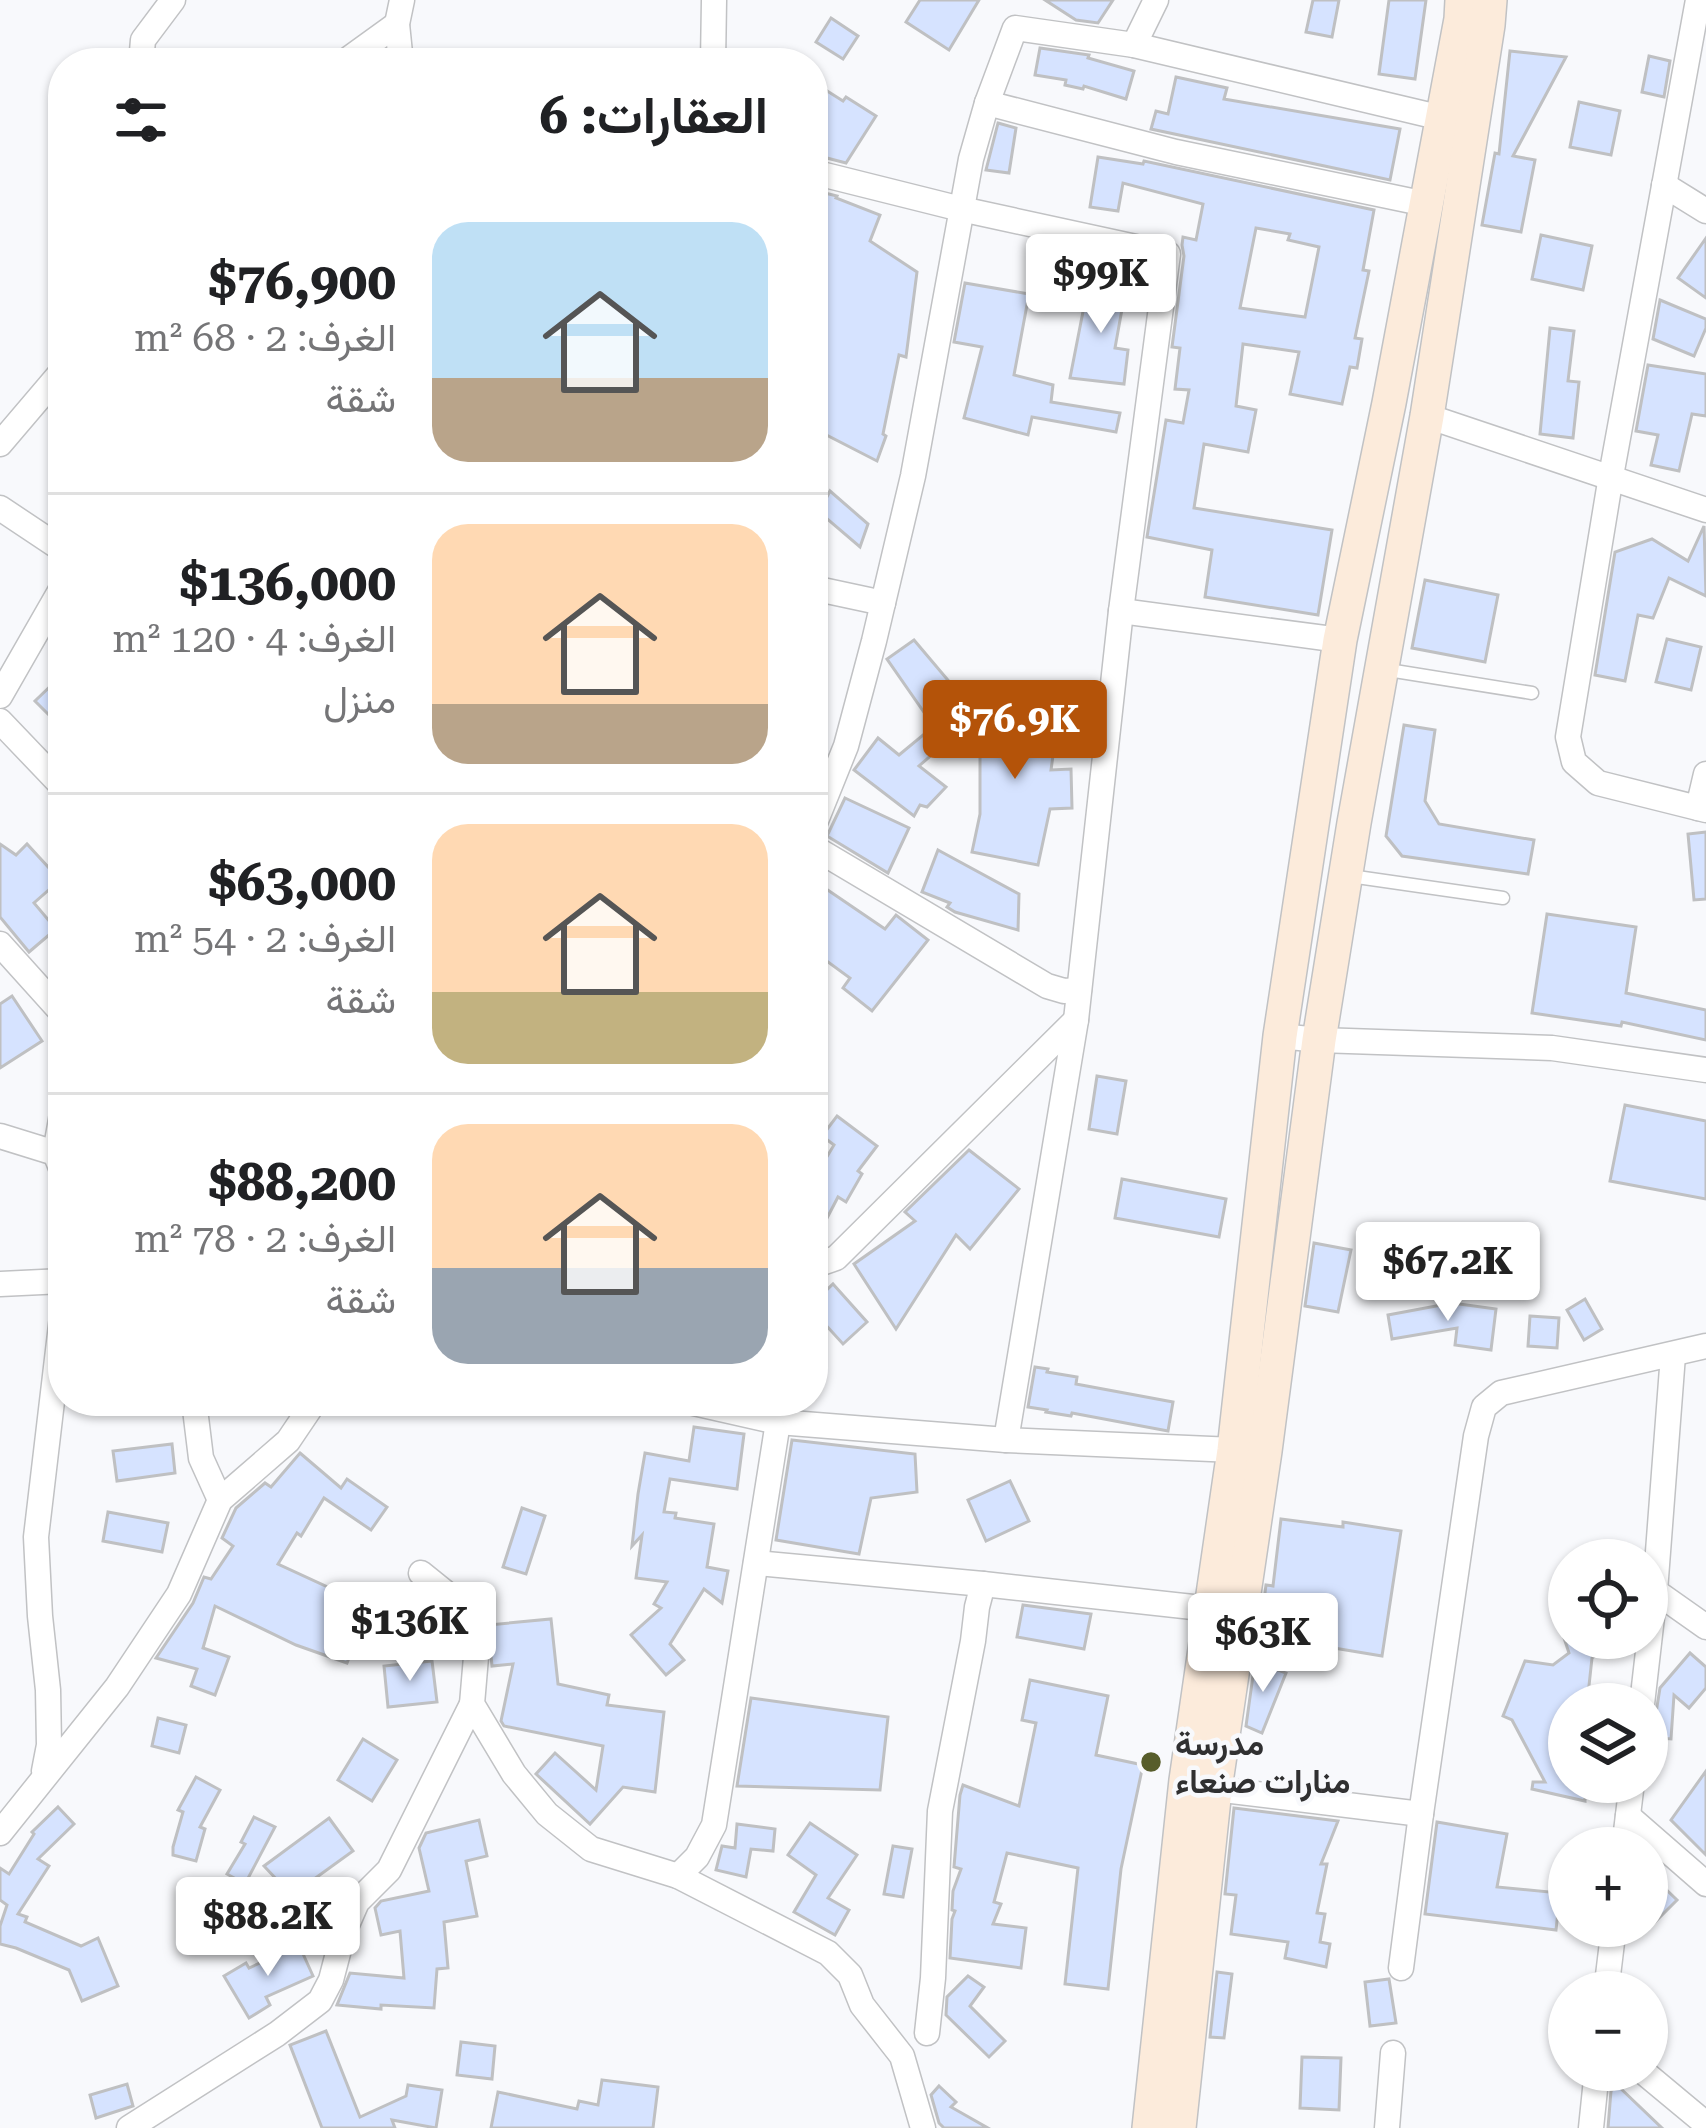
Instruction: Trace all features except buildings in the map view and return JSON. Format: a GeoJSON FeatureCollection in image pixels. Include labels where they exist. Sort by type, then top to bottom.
{"type":"FeatureCollection","features":[{"type":"Feature","properties":{"kind":"street"},"geometry":{"type":"LineString","coordinates":[[142,48],[173,0]]}},
{"type":"Feature","properties":{"kind":"street"},"geometry":{"type":"LineString","coordinates":[[713,48],[714,0]]}},
{"type":"Feature","properties":{"kind":"street"},"geometry":{"type":"LineString","coordinates":[[1134,45],[1156,0]]}},
{"type":"Feature","properties":{"kind":"street"},"geometry":{"type":"LineString","coordinates":[[1149,2128],[1186,1780],[1234,1450],[1280,1036],[1340,640],[1389,403],[1462,0]]}},
{"type":"Feature","properties":{"kind":"street"},"geometry":{"type":"LineString","coordinates":[[1179,2128],[1215,1789],[1319,1040],[1427,416],[1490,0]]}},
{"type":"Feature","properties":{"kind":"street"},"geometry":{"type":"LineString","coordinates":[[1701,1],[1610,476],[1568,737],[1574,762],[1598,783],[1702,809],[1706,774]]}},
{"type":"Feature","properties":{"kind":"street"},"geometry":{"type":"LineString","coordinates":[[359,48],[399,12]]}},
{"type":"Feature","properties":{"kind":"street"},"geometry":{"type":"LineString","coordinates":[[399,12],[400,48]]}},
{"type":"Feature","properties":{"kind":"street"},"geometry":{"type":"LineString","coordinates":[[828,791],[846,746],[913,476],[971,159],[1015,28],[1134,45],[1442,118]]}},
{"type":"Feature","properties":{"kind":"street"},"geometry":{"type":"LineString","coordinates":[[987,103],[1176,152],[1426,204]]}},
{"type":"Feature","properties":{"kind":"street"},"geometry":{"type":"LineString","coordinates":[[828,176],[1168,254],[1121,611],[1076,1020],[1006,1439]]}},
{"type":"Feature","properties":{"kind":"street"},"geometry":{"type":"LineString","coordinates":[[1664,185],[1706,211]]}},
{"type":"Feature","properties":{"kind":"street"},"geometry":{"type":"LineString","coordinates":[[0,444],[48,388]]}},
{"type":"Feature","properties":{"kind":"street"},"geometry":{"type":"LineString","coordinates":[[1389,403],[1706,510]]}},
{"type":"Feature","properties":{"kind":"street"},"geometry":{"type":"LineString","coordinates":[[0,508],[48,540]]}},
{"type":"Feature","properties":{"kind":"street"},"geometry":{"type":"LineString","coordinates":[[828,591],[883,603]]}},
{"type":"Feature","properties":{"kind":"street"},"geometry":{"type":"LineString","coordinates":[[1121,611],[1340,640]]}},
{"type":"Feature","properties":{"kind":"street"},"geometry":{"type":"LineString","coordinates":[[0,696],[48,612]]}},
{"type":"Feature","properties":{"kind":"street"},"geometry":{"type":"LineString","coordinates":[[0,722],[48,772]]}},
{"type":"Feature","properties":{"kind":"street"},"geometry":{"type":"LineString","coordinates":[[1313,817],[1354,823]]}},
{"type":"Feature","properties":{"kind":"street"},"geometry":{"type":"LineString","coordinates":[[828,856],[1047,986],[1079,990]]}},
{"type":"Feature","properties":{"kind":"street"},"geometry":{"type":"LineString","coordinates":[[0,944],[48,997]]}},
{"type":"Feature","properties":{"kind":"street"},"geometry":{"type":"LineString","coordinates":[[828,1261],[1076,1020]]}},
{"type":"Feature","properties":{"kind":"street"},"geometry":{"type":"LineString","coordinates":[[1280,1036],[1552,1048],[1706,1070]]}},
{"type":"Feature","properties":{"kind":"street"},"geometry":{"type":"LineString","coordinates":[[0,1136],[48,1158]]}},
{"type":"Feature","properties":{"kind":"street"},"geometry":{"type":"LineString","coordinates":[[0,1284],[48,1282]]}},
{"type":"Feature","properties":{"kind":"street"},"geometry":{"type":"LineString","coordinates":[[1401,1968],[1420,1814],[1484,1406],[1501,1393],[1706,1346]]}},
{"type":"Feature","properties":{"kind":"street"},"geometry":{"type":"LineString","coordinates":[[1659,1539],[1673,1354]]}},
{"type":"Feature","properties":{"kind":"street"},"geometry":{"type":"LineString","coordinates":[[42,1779],[49,1745],[36,1538],[50,1416]]}},
{"type":"Feature","properties":{"kind":"street"},"geometry":{"type":"LineString","coordinates":[[196,1416],[201,1458],[220,1500]]}},
{"type":"Feature","properties":{"kind":"street"},"geometry":{"type":"LineString","coordinates":[[0,1833],[117,1687],[179,1594],[220,1500],[288,1441],[305,1416]]}},
{"type":"Feature","properties":{"kind":"street"},"geometry":{"type":"LineString","coordinates":[[760,1416],[778,1422],[1006,1439],[1234,1450]]}},
{"type":"Feature","properties":{"kind":"street"},"geometry":{"type":"LineString","coordinates":[[678,1876],[697,1857],[714,1825],[778,1422]]}},
{"type":"Feature","properties":{"kind":"street"},"geometry":{"type":"LineString","coordinates":[[756,1563],[1211,1609]]}},
{"type":"Feature","properties":{"kind":"street"},"geometry":{"type":"LineString","coordinates":[[129,2128],[320,2001],[357,1902],[389,1870],[472,1704],[476,1658],[470,1619],[421,1573]]}},
{"type":"Feature","properties":{"kind":"street"},"geometry":{"type":"LineString","coordinates":[[927,2033],[940,1811],[983,1584]]}},
{"type":"Feature","properties":{"kind":"street"},"geometry":{"type":"LineString","coordinates":[[1668,1600],[1706,1627]]}},
{"type":"Feature","properties":{"kind":"street"},"geometry":{"type":"LineString","coordinates":[[472,1704],[514,1774],[548,1814],[591,1849],[678,1876],[828,1953],[850,1975],[862,2006],[902,2056],[923,2128]]}},
{"type":"Feature","properties":{"kind":"street"},"geometry":{"type":"LineString","coordinates":[[1215,1789],[1420,1814]]}},
{"type":"Feature","properties":{"kind":"street"},"geometry":{"type":"LineString","coordinates":[[1627,1827],[1630,1803]]}},
{"type":"Feature","properties":{"kind":"street"},"geometry":{"type":"LineString","coordinates":[[1628,1816],[1706,1884]]}},
{"type":"Feature","properties":{"kind":"street"},"geometry":{"type":"LineString","coordinates":[[1387,2128],[1393,2054]]}},
{"type":"Feature","properties":{"kind":"street"},"geometry":{"type":"LineString","coordinates":[[1592,2128],[1595,2091]]}},
{"type":"Feature","properties":{"kind":"street"},"geometry":{"type":"LineString","coordinates":[[1666,2091],[1706,2124]]}},
{"type":"Feature","properties":{"kind":"lane"},"geometry":{"type":"LineString","coordinates":[[1381,669],[1532,692]]}},
{"type":"Feature","properties":{"kind":"lane"},"geometry":{"type":"LineString","coordinates":[[1346,875],[1503,898]]}},
{"type":"Feature","properties":{"kind":"place","name":"مدرسة منارات صنعاء"},"geometry":{"type":"Point","coordinates":[1151,1762]}}]}
